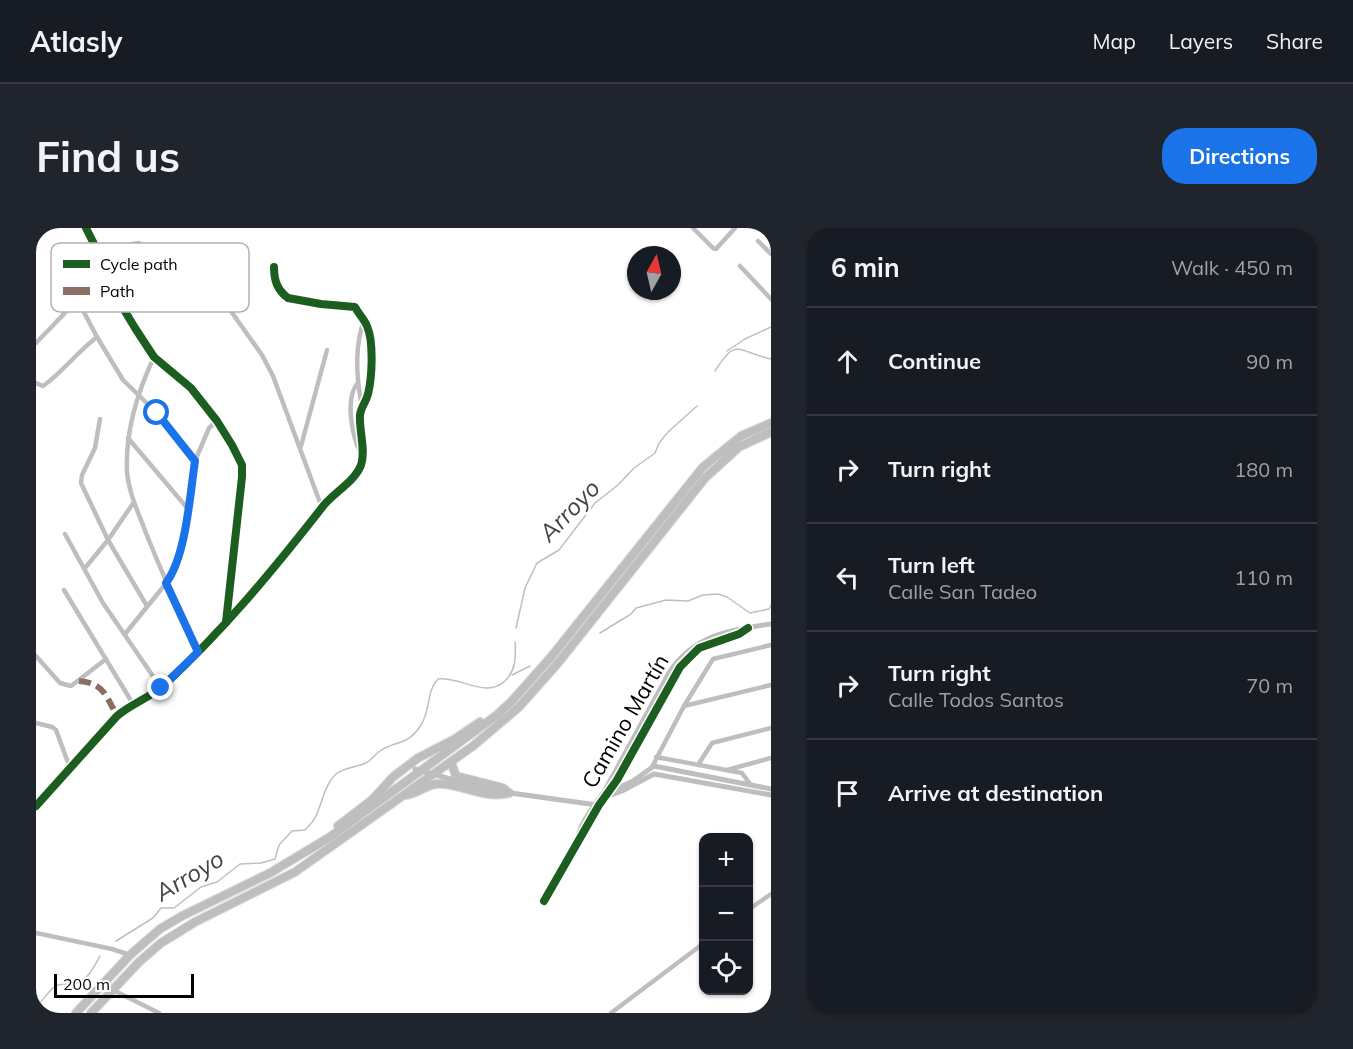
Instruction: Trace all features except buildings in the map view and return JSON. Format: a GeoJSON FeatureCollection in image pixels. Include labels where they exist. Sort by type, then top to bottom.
{"type":"FeatureCollection","features":[{"type":"Feature","properties":{"kind":"highway"},"geometry":{"type":"LineString","coordinates":[[76,1013],[130,955],[160,929],[270,873],[330,837],[497,715],[551,657],[703,467],[741,436],[771,423]]}},
{"type":"Feature","properties":{"kind":"highway"},"geometry":{"type":"LineString","coordinates":[[91,1013],[139,962],[176,932],[295,872],[451,762],[503,722],[538,687],[705,478],[734,451],[771,432]]}},
{"type":"Feature","properties":{"kind":"highway"},"geometry":{"type":"LineString","coordinates":[[330,837],[343,821],[372,800],[393,777],[411,767],[418,758],[455,739],[485,719],[497,715]]}},
{"type":"Feature","properties":{"kind":"highway"},"geometry":{"type":"LineString","coordinates":[[451,762],[456,776],[503,788],[509,794]]}},
{"type":"Feature","properties":{"kind":"highway"},"geometry":{"type":"LineString","coordinates":[[405,795],[414,794],[431,785],[441,784],[497,796],[509,794]]}},
{"type":"Feature","properties":{"kind":"street"},"geometry":{"type":"LineString","coordinates":[[86,228],[94,243]]}},
{"type":"Feature","properties":{"kind":"street"},"geometry":{"type":"LineString","coordinates":[[693,228],[713,248],[718,248],[735,228]]}},
{"type":"Feature","properties":{"kind":"street"},"geometry":{"type":"LineString","coordinates":[[758,241],[771,254]]}},
{"type":"Feature","properties":{"kind":"street"},"geometry":{"type":"LineString","coordinates":[[740,266],[771,299]]}},
{"type":"Feature","properties":{"kind":"street"},"geometry":{"type":"LineString","coordinates":[[274,267],[276,283],[283,295],[288,298],[355,307],[364,320],[370,338],[371,359],[368,393],[362,406]]}},
{"type":"Feature","properties":{"kind":"street"},"geometry":{"type":"LineString","coordinates":[[36,343],[65,312]]}},
{"type":"Feature","properties":{"kind":"street"},"geometry":{"type":"LineString","coordinates":[[84,312],[123,380],[157,413],[195,461]]}},
{"type":"Feature","properties":{"kind":"street"},"geometry":{"type":"LineString","coordinates":[[126,312],[154,357],[191,388],[217,421],[242,465],[243,477],[226,622]]}},
{"type":"Feature","properties":{"kind":"street"},"geometry":{"type":"LineString","coordinates":[[231,312],[268,366],[301,446],[322,508]]}},
{"type":"Feature","properties":{"kind":"street"},"geometry":{"type":"LineString","coordinates":[[36,806],[117,716],[161,688],[198,652],[272,572],[322,508],[360,467],[362,406],[357,384],[358,342],[364,320]]}},
{"type":"Feature","properties":{"kind":"street"},"geometry":{"type":"LineString","coordinates":[[36,383],[44,386],[56,377],[83,347],[97,337]]}},
{"type":"Feature","properties":{"kind":"street"},"geometry":{"type":"LineString","coordinates":[[301,446],[327,351]]}},
{"type":"Feature","properties":{"kind":"street"},"geometry":{"type":"LineString","coordinates":[[154,357],[138,396],[128,438],[127,474],[134,502],[166,583],[198,652]]}},
{"type":"Feature","properties":{"kind":"street"},"geometry":{"type":"LineString","coordinates":[[357,384],[352,393],[353,433],[362,456]]}},
{"type":"Feature","properties":{"kind":"street"},"geometry":{"type":"LineString","coordinates":[[100,419],[95,448],[82,475],[81,483],[108,540],[147,606]]}},
{"type":"Feature","properties":{"kind":"street"},"geometry":{"type":"LineString","coordinates":[[125,634],[172,576],[185,529],[195,461],[208,428],[217,421]]}},
{"type":"Feature","properties":{"kind":"street"},"geometry":{"type":"LineString","coordinates":[[128,438],[188,509]]}},
{"type":"Feature","properties":{"kind":"street"},"geometry":{"type":"LineString","coordinates":[[85,568],[134,502]]}},
{"type":"Feature","properties":{"kind":"street"},"geometry":{"type":"LineString","coordinates":[[64,534],[103,603],[161,688]]}},
{"type":"Feature","properties":{"kind":"street"},"geometry":{"type":"LineString","coordinates":[[64,590],[133,704]]}},
{"type":"Feature","properties":{"kind":"street","name":"Camino Martín"},"geometry":{"type":"LineString","coordinates":[[544,901],[577,842],[577,836],[605,794],[669,673],[681,656],[704,639],[737,628],[771,624]]}},
{"type":"Feature","properties":{"kind":"street"},"geometry":{"type":"LineString","coordinates":[[652,774],[652,766],[656,757],[713,659],[771,645]]}},
{"type":"Feature","properties":{"kind":"street"},"geometry":{"type":"LineString","coordinates":[[36,656],[60,682],[66,685],[75,684],[106,659]]}},
{"type":"Feature","properties":{"kind":"street"},"geometry":{"type":"LineString","coordinates":[[684,706],[771,685]]}},
{"type":"Feature","properties":{"kind":"street"},"geometry":{"type":"LineString","coordinates":[[36,723],[56,730],[70,768]]}},
{"type":"Feature","properties":{"kind":"street"},"geometry":{"type":"LineString","coordinates":[[698,765],[712,743],[771,728]]}},
{"type":"Feature","properties":{"kind":"street"},"geometry":{"type":"LineString","coordinates":[[656,757],[742,773],[750,784]]}},
{"type":"Feature","properties":{"kind":"street"},"geometry":{"type":"LineString","coordinates":[[726,770],[771,758]]}},
{"type":"Feature","properties":{"kind":"street"},"geometry":{"type":"LineString","coordinates":[[605,794],[633,781],[652,766],[771,789]]}},
{"type":"Feature","properties":{"kind":"street"},"geometry":{"type":"LineString","coordinates":[[411,767],[489,790],[597,805]]}},
{"type":"Feature","properties":{"kind":"street"},"geometry":{"type":"LineString","coordinates":[[605,794],[622,792],[652,774],[771,795]]}},
{"type":"Feature","properties":{"kind":"street"},"geometry":{"type":"LineString","coordinates":[[753,907],[771,894]]}},
{"type":"Feature","properties":{"kind":"street"},"geometry":{"type":"LineString","coordinates":[[36,933],[130,955]]}},
{"type":"Feature","properties":{"kind":"street"},"geometry":{"type":"LineString","coordinates":[[611,1013],[699,947]]}},
{"type":"Feature","properties":{"kind":"street"},"geometry":{"type":"LineString","coordinates":[[113,990],[159,1013]]}},
{"type":"Feature","properties":{"kind":"street"},"geometry":{"type":"LineString","coordinates":[[756,1013],[771,1008]]}},
{"type":"Feature","properties":{"kind":"waterway"},"geometry":{"type":"LineString","coordinates":[[727,351],[745,339],[771,327]]}},
{"type":"Feature","properties":{"kind":"waterway","name":"Arroyo"},"geometry":{"type":"LineString","coordinates":[[715,371],[722,360],[733,350],[744,350],[771,359]]}},
{"type":"Feature","properties":{"kind":"waterway","name":"Arroyo"},"geometry":{"type":"LineString","coordinates":[[516,628],[525,588],[537,563],[559,550],[595,503],[618,485],[634,468],[655,453],[659,443],[668,432],[697,406]]}},
{"type":"Feature","properties":{"kind":"waterway"},"geometry":{"type":"LineString","coordinates":[[600,633],[631,614],[636,608],[666,600],[688,601],[703,595],[718,594],[727,597],[750,613],[769,609],[771,605]]}},
{"type":"Feature","properties":{"kind":"waterway","name":"Arroyo"},"geometry":{"type":"LineString","coordinates":[[116,941],[153,918],[161,908],[174,908],[201,887],[217,882],[240,864],[261,863],[275,859],[279,845],[292,831],[305,830],[313,822],[326,788],[336,774],[366,763],[380,751],[406,740],[416,732],[424,719],[432,689],[438,679],[481,687],[498,686],[509,677],[513,668],[515,642]]}},
{"type":"Feature","properties":{"kind":"waterway"},"geometry":{"type":"LineString","coordinates":[[512,675],[530,666]]}},
{"type":"Feature","properties":{"kind":"waterway","name":"Arroyo"},"geometry":{"type":"LineString","coordinates":[[36,1006],[58,985],[76,983],[85,978],[100,956]]}},
{"type":"Feature","properties":{"kind":"marked path"},"geometry":{"type":"LineString","coordinates":[[79,681],[94,684],[99,688],[107,697],[117,716]]}},
{"type":"Feature","properties":{"kind":"cycle path"},"geometry":{"type":"LineString","coordinates":[[86,228],[94,243]]}},
{"type":"Feature","properties":{"kind":"cycle path"},"geometry":{"type":"LineString","coordinates":[[36,806],[117,716],[163,686],[206,644],[267,576],[324,505],[350,481],[361,465],[363,453],[360,415],[371,379],[371,341],[367,326],[355,307],[288,298],[277,284],[274,267]]}},
{"type":"Feature","properties":{"kind":"cycle path"},"geometry":{"type":"LineString","coordinates":[[125,312],[154,357],[191,388],[217,421],[242,465],[226,622]]}},
{"type":"Feature","properties":{"kind":"cycle path"},"geometry":{"type":"LineString","coordinates":[[544,901],[599,805],[617,780],[680,667],[699,648],[739,634],[748,628]]}},
{"type":"Feature","properties":{"kind":"route"},"geometry":{"type":"LineString","coordinates":[[157,413],[195,461],[185,529],[172,576],[166,583],[198,652],[161,688]]}}]}
